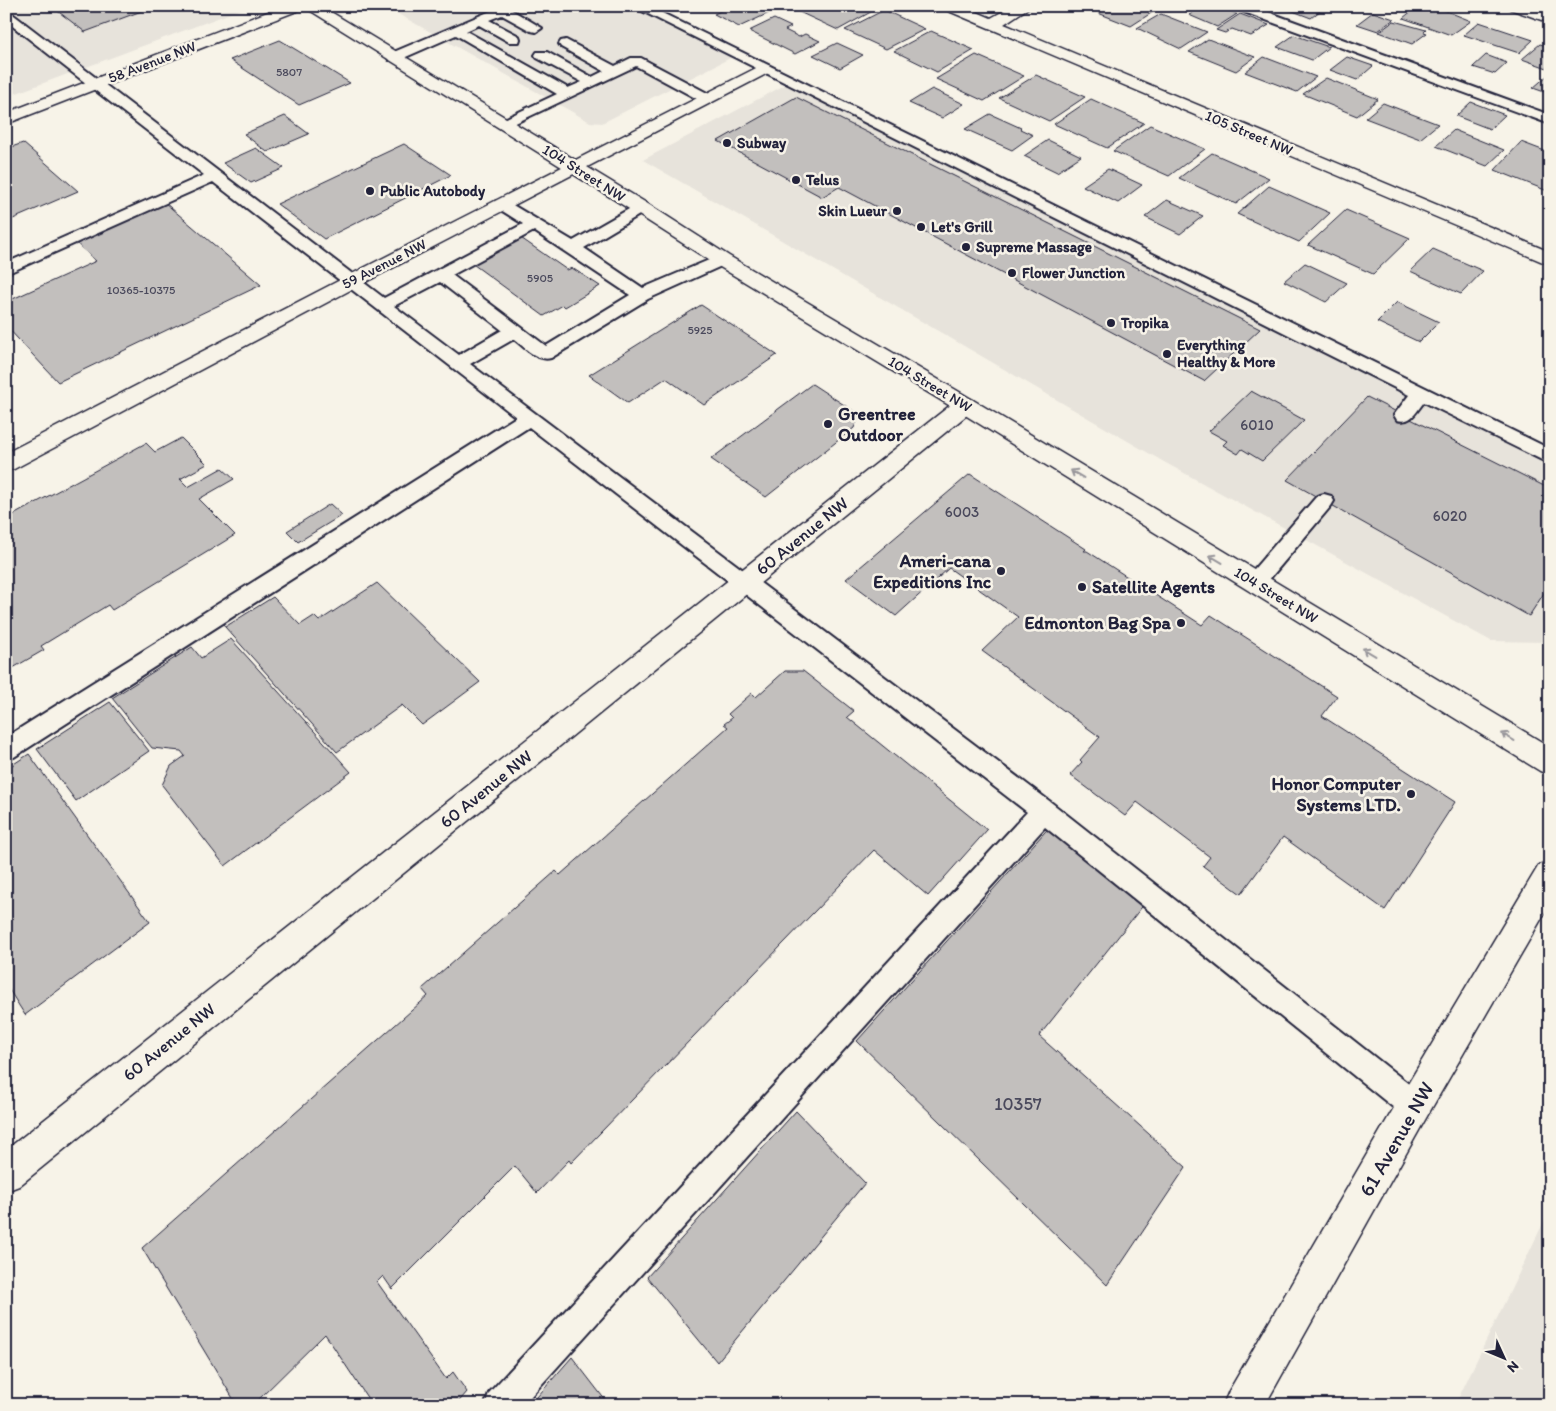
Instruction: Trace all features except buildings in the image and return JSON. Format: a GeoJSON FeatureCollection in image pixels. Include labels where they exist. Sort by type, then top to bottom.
{"type":"FeatureCollection","features":[{"type":"Feature","properties":{"kind":"street","name":"58 Avenue NW"},"geometry":{"type":"LineString","coordinates":[[6,118],[297,6]]}},
{"type":"Feature","properties":{"kind":"street","name":"104 Street NW"},"geometry":{"type":"LineString","coordinates":[[310,6],[642,208],[722,260],[965,405],[1550,762]]}},
{"type":"Feature","properties":{"kind":"street","name":"105 Street NW"},"geometry":{"type":"LineString","coordinates":[[949,6],[1550,259]]}},
{"type":"Feature","properties":{"kind":"street"},"geometry":{"type":"LineString","coordinates":[[992,24],[1024,6]]}},
{"type":"Feature","properties":{"kind":"street"},"geometry":{"type":"LineString","coordinates":[[1514,6],[1550,18]]}},
{"type":"Feature","properties":{"kind":"street","name":"59 Avenue NW"},"geometry":{"type":"LineString","coordinates":[[6,463],[501,204],[764,69]]}},
{"type":"Feature","properties":{"kind":"street","name":"60 Avenue NW"},"geometry":{"type":"LineString","coordinates":[[6,1173],[965,405]]}},
{"type":"Feature","properties":{"kind":"street","name":"61 Avenue NW"},"geometry":{"type":"LineString","coordinates":[[1243,1405],[1414,1106],[1550,875]]}},
{"type":"Feature","properties":{"kind":"lane"},"geometry":{"type":"LineString","coordinates":[[638,6],[1550,457]]}},
{"type":"Feature","properties":{"kind":"lane"},"geometry":{"type":"LineString","coordinates":[[1240,6],[1550,120]]}},
{"type":"Feature","properties":{"kind":"lane"},"geometry":{"type":"LineString","coordinates":[[394,57],[479,20],[499,8],[536,28]]}},
{"type":"Feature","properties":{"kind":"lane"},"geometry":{"type":"LineString","coordinates":[[6,15],[382,306],[1044,812],[1414,1106]]}},
{"type":"Feature","properties":{"kind":"lane"},"geometry":{"type":"LineString","coordinates":[[479,20],[514,39]]}},
{"type":"Feature","properties":{"kind":"lane"},"geometry":{"type":"LineString","coordinates":[[456,30],[568,94]]}},
{"type":"Feature","properties":{"kind":"lane"},"geometry":{"type":"LineString","coordinates":[[566,44],[614,71]]}},
{"type":"Feature","properties":{"kind":"lane"},"geometry":{"type":"LineString","coordinates":[[542,55],[592,82]]}},
{"type":"Feature","properties":{"kind":"lane"},"geometry":{"type":"LineString","coordinates":[[504,124],[636,61],[706,98]]}},
{"type":"Feature","properties":{"kind":"lane"},"geometry":{"type":"LineString","coordinates":[[6,269],[214,176]]}},
{"type":"Feature","properties":{"kind":"lane"},"geometry":{"type":"LineString","coordinates":[[501,204],[572,248],[642,295]]}},
{"type":"Feature","properties":{"kind":"lane"},"geometry":{"type":"LineString","coordinates":[[572,248],[642,208]]}},
{"type":"Feature","properties":{"kind":"lane"},"geometry":{"type":"LineString","coordinates":[[382,306],[533,225]]}},
{"type":"Feature","properties":{"kind":"lane"},"geometry":{"type":"LineString","coordinates":[[440,274],[545,354],[642,295],[722,260]]}},
{"type":"Feature","properties":{"kind":"lane"},"geometry":{"type":"LineString","coordinates":[[458,363],[514,331]]}},
{"type":"Feature","properties":{"kind":"lane"},"geometry":{"type":"LineString","coordinates":[[1403,415],[1421,393]]}},
{"type":"Feature","properties":{"kind":"lane"},"geometry":{"type":"LineString","coordinates":[[6,750],[530,418]]}},
{"type":"Feature","properties":{"kind":"lane"},"geometry":{"type":"LineString","coordinates":[[1255,582],[1324,501]]}},
{"type":"Feature","properties":{"kind":"lane"},"geometry":{"type":"LineString","coordinates":[[500,1405],[1044,812]]}},
{"type":"Feature","properties":{"kind":"shaded area"},"geometry":{"type":"Polygon","coordinates":[[[6,6],[246,6],[247,7],[6,97],[6,6]]]}},
{"type":"Feature","properties":{"kind":"shaded area"},"geometry":{"type":"Polygon","coordinates":[[[384,6],[647,6],[742,52],[602,123],[590,122],[384,6]]]}},
{"type":"Feature","properties":{"kind":"shaded area"},"geometry":{"type":"Polygon","coordinates":[[[796,79],[1550,447],[1550,642],[1491,641],[1164,462],[643,160],[796,79]]]}},
{"type":"Feature","properties":{"kind":"shaded area"},"geometry":{"type":"Polygon","coordinates":[[[1550,1209],[1550,1405],[1455,1405],[1550,1209]]]}},
{"type":"Feature","properties":{"kind":"place","name":"Subway"},"geometry":{"type":"Point","coordinates":[727,143]}},
{"type":"Feature","properties":{"kind":"place","name":"Telus"},"geometry":{"type":"Point","coordinates":[796,180]}},
{"type":"Feature","properties":{"kind":"place","name":"Public Autobody"},"geometry":{"type":"Point","coordinates":[370,191]}},
{"type":"Feature","properties":{"kind":"place","name":"Skin Lueur"},"geometry":{"type":"Point","coordinates":[897,211]}},
{"type":"Feature","properties":{"kind":"place","name":"Let's Grill"},"geometry":{"type":"Point","coordinates":[921,227]}},
{"type":"Feature","properties":{"kind":"place","name":"Supreme Massage"},"geometry":{"type":"Point","coordinates":[966,247]}},
{"type":"Feature","properties":{"kind":"place","name":"Flower Junction"},"geometry":{"type":"Point","coordinates":[1012,273]}},
{"type":"Feature","properties":{"kind":"place","name":"Tropika"},"geometry":{"type":"Point","coordinates":[1111,323]}},
{"type":"Feature","properties":{"kind":"place","name":"Everything Healthy & More"},"geometry":{"type":"Point","coordinates":[1167,354]}},
{"type":"Feature","properties":{"kind":"place","name":"Greentree Outdoor"},"geometry":{"type":"Point","coordinates":[828,424]}},
{"type":"Feature","properties":{"kind":"place","name":"Ameri-cana Expeditions Inc"},"geometry":{"type":"Point","coordinates":[1001,571]}},
{"type":"Feature","properties":{"kind":"place","name":"Satellite Agents"},"geometry":{"type":"Point","coordinates":[1082,587]}},
{"type":"Feature","properties":{"kind":"place","name":"Edmonton Bag Spa"},"geometry":{"type":"Point","coordinates":[1181,623]}},
{"type":"Feature","properties":{"kind":"place","name":"Honor Computer Systems LTD."},"geometry":{"type":"Point","coordinates":[1411,794]}}]}
